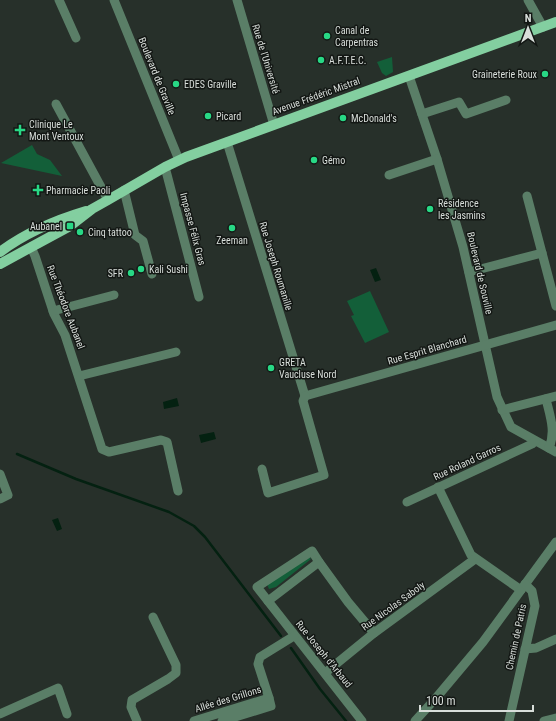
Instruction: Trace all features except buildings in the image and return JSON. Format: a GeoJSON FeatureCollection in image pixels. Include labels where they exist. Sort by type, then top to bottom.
{"type":"FeatureCollection","features":[{"type":"Feature","properties":{"kind":"main road","name":"Avenue Frédéric Mistral"},"geometry":{"type":"LineString","coordinates":[[0,264],[70,226],[92,209],[179,160],[556,22]]}},
{"type":"Feature","properties":{"kind":"main road","name":"Avenue Frédéric Mistral"},"geometry":{"type":"LineString","coordinates":[[0,252],[8,246],[47,225],[92,209]]}},
{"type":"Feature","properties":{"kind":"street"},"geometry":{"type":"LineString","coordinates":[[59,0],[76,38]]}},
{"type":"Feature","properties":{"kind":"street","name":"Boulevard de Graville"},"geometry":{"type":"LineString","coordinates":[[114,0],[179,160]]}},
{"type":"Feature","properties":{"kind":"street","name":"Rue de l'Université"},"geometry":{"type":"LineString","coordinates":[[237,0],[274,124]]}},
{"type":"Feature","properties":{"kind":"street"},"geometry":{"type":"LineString","coordinates":[[528,0],[543,26]]}},
{"type":"Feature","properties":{"kind":"street","name":"Boulevard de Souville"},"geometry":{"type":"LineString","coordinates":[[409,76],[437,159],[469,272],[497,397],[511,427],[552,450]]}},
{"type":"Feature","properties":{"kind":"street"},"geometry":{"type":"LineString","coordinates":[[422,114],[459,102],[466,114],[506,100]]}},
{"type":"Feature","properties":{"kind":"street"},"geometry":{"type":"LineString","coordinates":[[56,104],[108,200]]}},
{"type":"Feature","properties":{"kind":"street","name":"Rue Joseph Roumanille"},"geometry":{"type":"LineString","coordinates":[[226,142],[305,396],[303,401],[324,475],[268,493],[262,468]]}},
{"type":"Feature","properties":{"kind":"street"},"geometry":{"type":"LineString","coordinates":[[389,175],[437,159]]}},
{"type":"Feature","properties":{"kind":"street","name":"Impasse Félix Gras"},"geometry":{"type":"LineString","coordinates":[[165,167],[199,296]]}},
{"type":"Feature","properties":{"kind":"street"},"geometry":{"type":"LineString","coordinates":[[124,190],[135,235],[143,241],[152,274]]}},
{"type":"Feature","properties":{"kind":"street"},"geometry":{"type":"LineString","coordinates":[[527,196],[542,253],[553,283],[556,306]]}},
{"type":"Feature","properties":{"kind":"street","name":"Rue Théodore Aubanel"},"geometry":{"type":"LineString","coordinates":[[30,247],[35,256],[53,311],[65,335],[102,449],[109,452],[161,440],[167,442],[178,491]]}},
{"type":"Feature","properties":{"kind":"street"},"geometry":{"type":"LineString","coordinates":[[469,272],[542,253]]}},
{"type":"Feature","properties":{"kind":"street"},"geometry":{"type":"LineString","coordinates":[[53,311],[114,295]]}},
{"type":"Feature","properties":{"kind":"street","name":"Rue Esprit Blanchard"},"geometry":{"type":"LineString","coordinates":[[305,396],[556,325]]}},
{"type":"Feature","properties":{"kind":"street"},"geometry":{"type":"LineString","coordinates":[[79,376],[176,352]]}},
{"type":"Feature","properties":{"kind":"street"},"geometry":{"type":"LineString","coordinates":[[502,410],[556,396]]}},
{"type":"Feature","properties":{"kind":"street"},"geometry":{"type":"LineString","coordinates":[[546,399],[552,429],[552,450]]}},
{"type":"Feature","properties":{"kind":"street","name":"Rue Roland Garros"},"geometry":{"type":"LineString","coordinates":[[407,502],[532,444],[535,441]]}},
{"type":"Feature","properties":{"kind":"street"},"geometry":{"type":"LineString","coordinates":[[0,474],[8,495],[0,499]]}},
{"type":"Feature","properties":{"kind":"street"},"geometry":{"type":"LineString","coordinates":[[438,487],[471,556],[523,587]]}},
{"type":"Feature","properties":{"kind":"street"},"geometry":{"type":"LineString","coordinates":[[415,721],[482,642],[556,542]]}},
{"type":"Feature","properties":{"kind":"street","name":"Rue Joseph d'Arbaud"},"geometry":{"type":"LineString","coordinates":[[319,562],[312,551],[257,587],[362,721]]}},
{"type":"Feature","properties":{"kind":"street","name":"Rue Nicolas Saboly"},"geometry":{"type":"LineString","coordinates":[[325,672],[475,559]]}},
{"type":"Feature","properties":{"kind":"street"},"geometry":{"type":"LineString","coordinates":[[268,601],[319,562],[348,602],[374,634]]}},
{"type":"Feature","properties":{"kind":"street","name":"Chemin de Patris"},"geometry":{"type":"LineString","coordinates":[[509,721],[535,606],[532,591],[523,587]]}},
{"type":"Feature","properties":{"kind":"street"},"geometry":{"type":"LineString","coordinates":[[137,721],[131,707],[132,700],[176,673],[176,665],[153,617]]}},
{"type":"Feature","properties":{"kind":"street","name":"Allée des Grillons"},"geometry":{"type":"LineString","coordinates":[[222,721],[246,718],[271,706],[258,664],[260,658],[294,636]]}},
{"type":"Feature","properties":{"kind":"street"},"geometry":{"type":"LineString","coordinates":[[525,648],[536,648],[556,639]]}},
{"type":"Feature","properties":{"kind":"street"},"geometry":{"type":"LineString","coordinates":[[0,714],[58,688],[67,714]]}},
{"type":"Feature","properties":{"kind":"street","name":"Allée des Grillons"},"geometry":{"type":"LineString","coordinates":[[194,721],[269,698]]}},
{"type":"Feature","properties":{"kind":"street"},"geometry":{"type":"LineString","coordinates":[[544,721],[556,718]]}},
{"type":"Feature","properties":{"kind":"green space"},"geometry":{"type":"Polygon","coordinates":[[[392,57],[393,72],[386,76],[382,73],[377,62],[392,57]]]}},
{"type":"Feature","properties":{"kind":"green space"},"geometry":{"type":"Polygon","coordinates":[[[32,145],[37,154],[50,160],[62,176],[1,163],[32,145]]]}},
{"type":"Feature","properties":{"kind":"green space"},"geometry":{"type":"Polygon","coordinates":[[[370,291],[389,332],[365,343],[351,316],[354,315],[347,301],[370,291]]]}},
{"type":"Feature","properties":{"kind":"green space"},"geometry":{"type":"Polygon","coordinates":[[[309,557],[311,559],[276,587],[269,589],[267,584],[309,557]]]}},
{"type":"Feature","properties":{"kind":"shaded area"},"geometry":{"type":"Polygon","coordinates":[[[376,268],[381,280],[375,282],[370,270],[376,268]]]}},
{"type":"Feature","properties":{"kind":"shaded area"},"geometry":{"type":"Polygon","coordinates":[[[177,398],[179,406],[164,409],[163,402],[177,398]]]}},
{"type":"Feature","properties":{"kind":"shaded area"},"geometry":{"type":"Polygon","coordinates":[[[214,432],[216,439],[201,443],[199,435],[214,432]]]}},
{"type":"Feature","properties":{"kind":"shaded area"},"geometry":{"type":"Polygon","coordinates":[[[58,518],[62,529],[57,531],[52,520],[58,518]]]}},
{"type":"Feature","properties":{"kind":"waterway"},"geometry":{"type":"LineString","coordinates":[[17,454],[76,479],[169,512],[194,526],[205,537],[281,636]]}},
{"type":"Feature","properties":{"kind":"waterway"},"geometry":{"type":"LineString","coordinates":[[291,648],[320,689],[346,721]]}},
{"type":"Feature","properties":{"kind":"place","name":"Canal de Carpentras"},"geometry":{"type":"Point","coordinates":[327,36]}},
{"type":"Feature","properties":{"kind":"place","name":"A.F.T.E.C."},"geometry":{"type":"Point","coordinates":[321,60]}},
{"type":"Feature","properties":{"kind":"place","name":"Graineterie Roux"},"geometry":{"type":"Point","coordinates":[545,74]}},
{"type":"Feature","properties":{"kind":"place","name":"EDES Graville"},"geometry":{"type":"Point","coordinates":[176,84]}},
{"type":"Feature","properties":{"kind":"place","name":"Picard"},"geometry":{"type":"Point","coordinates":[208,116]}},
{"type":"Feature","properties":{"kind":"place","name":"McDonald's"},"geometry":{"type":"Point","coordinates":[343,118]}},
{"type":"Feature","properties":{"kind":"place","name":"Clinique Le Mont Ventoux"},"geometry":{"type":"Point","coordinates":[20,130]}},
{"type":"Feature","properties":{"kind":"place","name":"Gémo"},"geometry":{"type":"Point","coordinates":[314,160]}},
{"type":"Feature","properties":{"kind":"place","name":"Pharmacie Paoli"},"geometry":{"type":"Point","coordinates":[38,190]}},
{"type":"Feature","properties":{"kind":"place","name":"Résidence les Jasmins"},"geometry":{"type":"Point","coordinates":[430,209]}},
{"type":"Feature","properties":{"kind":"place","name":"Aubanel"},"geometry":{"type":"Point","coordinates":[70,226]}},
{"type":"Feature","properties":{"kind":"place","name":"Zeeman"},"geometry":{"type":"Point","coordinates":[232,228]}},
{"type":"Feature","properties":{"kind":"place","name":"Cinq tattoo"},"geometry":{"type":"Point","coordinates":[80,232]}},
{"type":"Feature","properties":{"kind":"place","name":"Kali Sushi"},"geometry":{"type":"Point","coordinates":[141,269]}},
{"type":"Feature","properties":{"kind":"place","name":"SFR"},"geometry":{"type":"Point","coordinates":[131,273]}},
{"type":"Feature","properties":{"kind":"place","name":"GRETA Vaucluse Nord"},"geometry":{"type":"Point","coordinates":[271,368]}}]}
